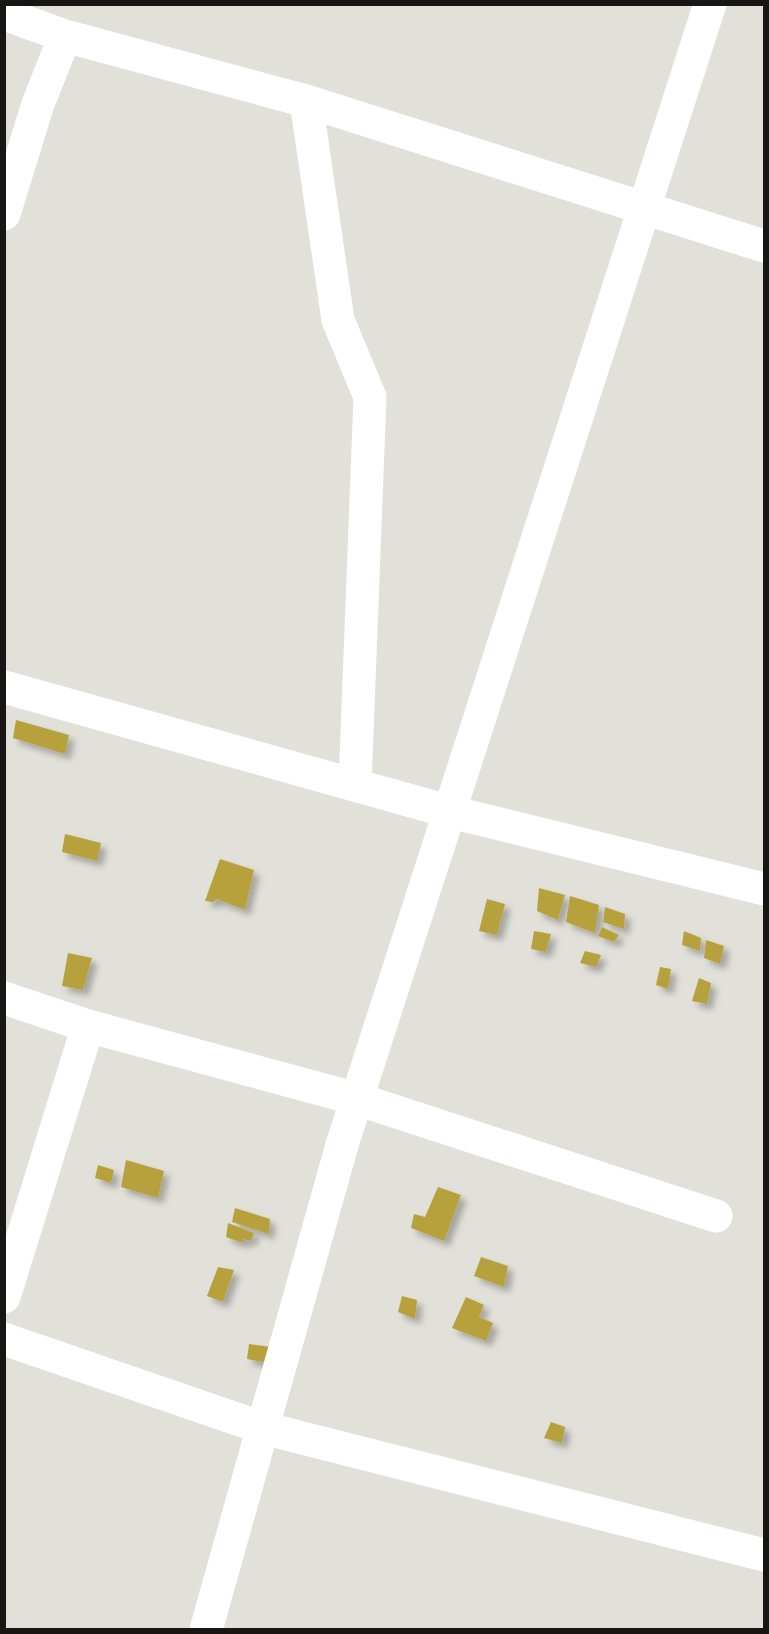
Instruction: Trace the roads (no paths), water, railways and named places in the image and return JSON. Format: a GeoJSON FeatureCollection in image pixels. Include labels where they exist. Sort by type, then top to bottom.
{"type":"FeatureCollection","features":[{"type":"Feature","properties":{"kind":"street"},"geometry":{"type":"LineString","coordinates":[[206,1629],[357,1099],[646,209],[710,4]]}},
{"type":"Feature","properties":{"kind":"street"},"geometry":{"type":"LineString","coordinates":[[4,14],[65,36],[306,100],[765,246]]}},
{"type":"Feature","properties":{"kind":"street"},"geometry":{"type":"LineString","coordinates":[[4,214],[38,104],[65,36]]}},
{"type":"Feature","properties":{"kind":"street"},"geometry":{"type":"LineString","coordinates":[[306,100],[338,320],[370,397],[355,785]]}},
{"type":"Feature","properties":{"kind":"street"},"geometry":{"type":"LineString","coordinates":[[4,687],[451,812],[765,889]]}},
{"type":"Feature","properties":{"kind":"street"},"geometry":{"type":"LineString","coordinates":[[4,998],[88,1026],[357,1099],[716,1216]]}},
{"type":"Feature","properties":{"kind":"street"},"geometry":{"type":"LineString","coordinates":[[4,1297],[88,1026]]}},
{"type":"Feature","properties":{"kind":"street"},"geometry":{"type":"LineString","coordinates":[[4,1339],[263,1428],[765,1555]]}}]}
